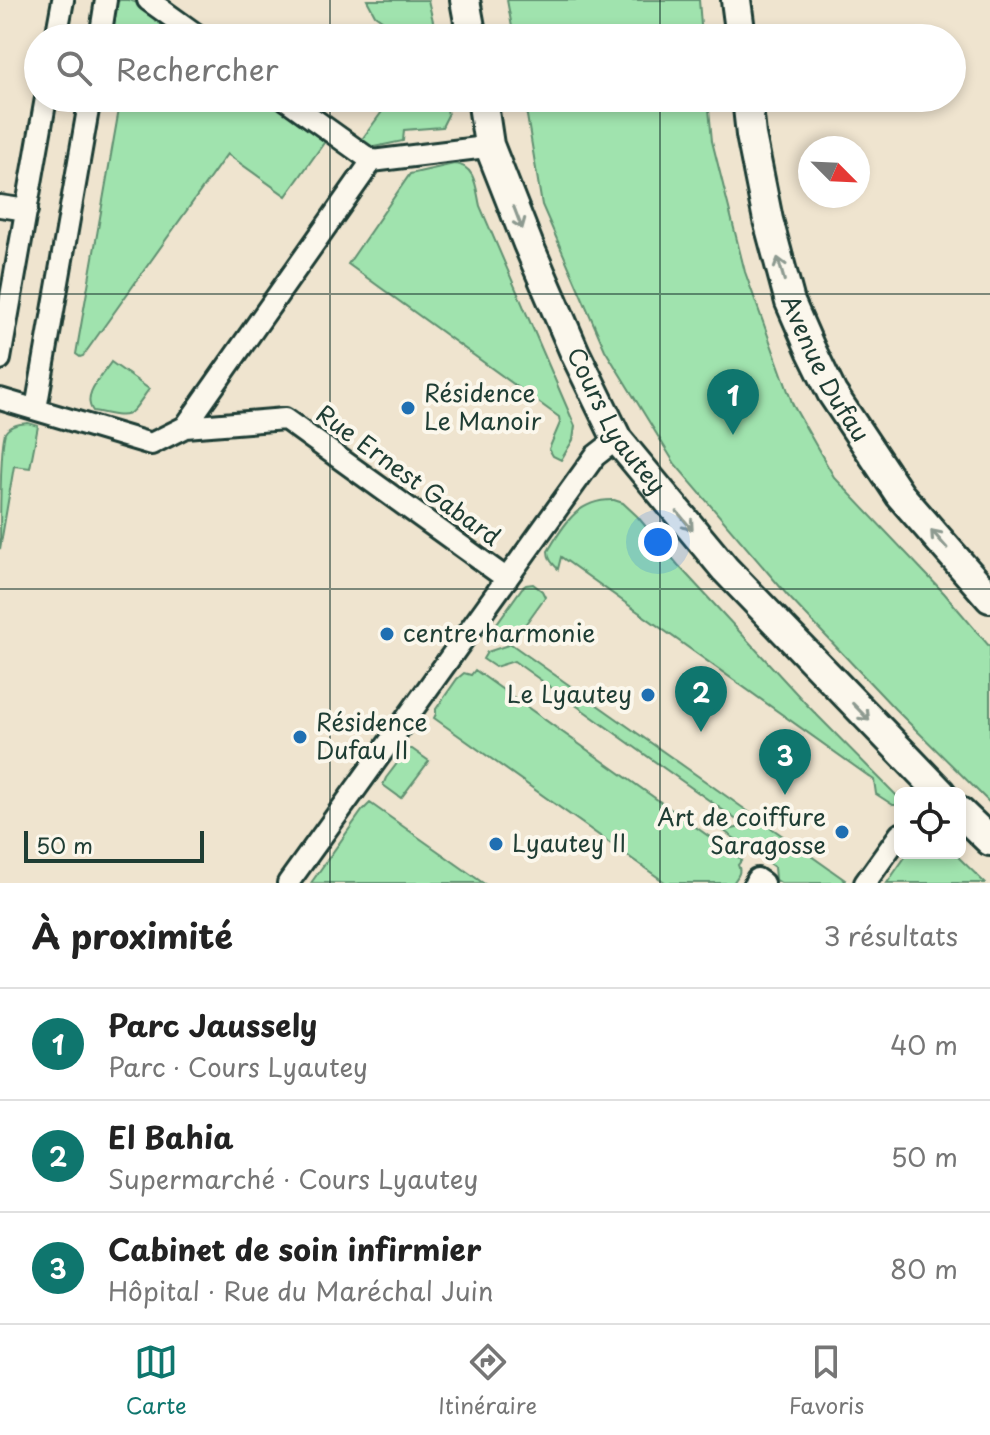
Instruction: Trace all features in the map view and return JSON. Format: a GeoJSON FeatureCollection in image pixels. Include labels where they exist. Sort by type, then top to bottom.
{"type":"FeatureCollection","features":[{"type":"Feature","properties":{"kind":"main road"},"geometry":{"type":"LineString","coordinates":[[465,0],[469,24]]}},
{"type":"Feature","properties":{"kind":"main road"},"geometry":{"type":"LineString","coordinates":[[736,0],[739,24]]}},
{"type":"Feature","properties":{"kind":"main road","name":"Cours Lyautey"},"geometry":{"type":"LineString","coordinates":[[484,112],[489,145],[528,244],[575,353],[617,439],[725,569],[931,787]]}},
{"type":"Feature","properties":{"kind":"main road","name":"Avenue Dufau"},"geometry":{"type":"LineString","coordinates":[[749,112],[768,220],[790,302],[832,393],[900,495],[990,598]]}},
{"type":"Feature","properties":{"kind":"main road"},"geometry":{"type":"LineString","coordinates":[[966,818],[990,841]]}},
{"type":"Feature","properties":{"kind":"street"},"geometry":{"type":"LineString","coordinates":[[59,24],[63,0]]}},
{"type":"Feature","properties":{"kind":"street"},"geometry":{"type":"LineString","coordinates":[[102,24],[106,0]]}},
{"type":"Feature","properties":{"kind":"street"},"geometry":{"type":"LineString","coordinates":[[148,0],[181,24]]}},
{"type":"Feature","properties":{"kind":"street"},"geometry":{"type":"LineString","coordinates":[[0,359],[44,112]]}},
{"type":"Feature","properties":{"kind":"street"},"geometry":{"type":"LineString","coordinates":[[36,409],[88,112]]}},
{"type":"Feature","properties":{"kind":"street"},"geometry":{"type":"LineString","coordinates":[[304,112],[372,161],[489,145]]}},
{"type":"Feature","properties":{"kind":"street"},"geometry":{"type":"LineString","coordinates":[[185,427],[372,161]]}},
{"type":"Feature","properties":{"kind":"street"},"geometry":{"type":"LineString","coordinates":[[0,206],[27,210]]}},
{"type":"Feature","properties":{"kind":"street","name":"Rue Ernest Gabard"},"geometry":{"type":"LineString","coordinates":[[0,399],[151,444],[185,427],[285,419],[507,579]]}},
{"type":"Feature","properties":{"kind":"street"},"geometry":{"type":"LineString","coordinates":[[288,883],[595,456],[617,439]]}},
{"type":"Feature","properties":{"kind":"street"},"geometry":{"type":"LineString","coordinates":[[865,883],[894,842]]}},
{"type":"Feature","properties":{"kind":"street"},"geometry":{"type":"LineString","coordinates":[[755,883],[757,879],[763,883]]}},
{"type":"Feature","properties":{"kind":"green space"},"geometry":{"type":"Polygon","coordinates":[[[120,0],[135,2],[165,24],[110,24],[113,5],[120,0]]]}},
{"type":"Feature","properties":{"kind":"green space"},"geometry":{"type":"Polygon","coordinates":[[[367,0],[428,0],[434,24],[388,24],[375,15],[367,0]]]}},
{"type":"Feature","properties":{"kind":"green space"},"geometry":{"type":"Polygon","coordinates":[[[507,0],[699,0],[701,24],[511,24],[507,0]]]}},
{"type":"Feature","properties":{"kind":"green space"},"geometry":{"type":"Polygon","coordinates":[[[119,112],[287,112],[326,140],[286,196],[227,154],[83,356],[76,354],[119,112]]]}},
{"type":"Feature","properties":{"kind":"green space"},"geometry":{"type":"Polygon","coordinates":[[[382,112],[447,112],[442,127],[404,130],[403,141],[364,149],[360,142],[382,112]]]}},
{"type":"Feature","properties":{"kind":"green space"},"geometry":{"type":"Polygon","coordinates":[[[526,112],[709,112],[712,141],[745,272],[793,405],[834,477],[944,593],[990,647],[990,803],[788,596],[675,464],[605,350],[542,205],[526,112]]]}},
{"type":"Feature","properties":{"kind":"green space"},"geometry":{"type":"Polygon","coordinates":[[[454,164],[467,169],[474,179],[480,206],[575,426],[573,440],[561,460],[553,456],[549,449],[560,423],[559,417],[348,264],[410,174],[454,164]]]}},
{"type":"Feature","properties":{"kind":"green space"},"geometry":{"type":"Polygon","coordinates":[[[111,362],[149,389],[127,415],[93,411],[90,405],[91,392],[111,362]]]}},
{"type":"Feature","properties":{"kind":"green space"},"geometry":{"type":"Polygon","coordinates":[[[18,424],[38,426],[30,468],[14,466],[0,549],[5,433],[18,424]]]}},
{"type":"Feature","properties":{"kind":"green space"},"geometry":{"type":"Polygon","coordinates":[[[602,501],[623,503],[637,516],[808,706],[894,793],[894,805],[876,794],[874,780],[561,557],[558,569],[554,565],[548,551],[560,531],[582,508],[602,501]]]}},
{"type":"Feature","properties":{"kind":"green space"},"geometry":{"type":"Polygon","coordinates":[[[533,584],[545,597],[522,629],[485,640],[522,588],[533,584]]]}},
{"type":"Feature","properties":{"kind":"green space"},"geometry":{"type":"Polygon","coordinates":[[[511,644],[845,880],[843,883],[781,883],[775,879],[774,867],[724,831],[745,826],[514,661],[495,667],[483,659],[487,652],[511,644]]]}},
{"type":"Feature","properties":{"kind":"green space"},"geometry":{"type":"Polygon","coordinates":[[[475,670],[742,860],[733,883],[666,883],[434,718],[436,709],[457,679],[464,673],[471,675],[475,670]]]}},
{"type":"Feature","properties":{"kind":"green space"},"geometry":{"type":"Polygon","coordinates":[[[408,749],[429,761],[401,798],[383,785],[408,749]]]}},
{"type":"Feature","properties":{"kind":"green space"},"geometry":{"type":"Polygon","coordinates":[[[370,803],[483,883],[311,883],[370,803]]]}},
{"type":"Feature","properties":{"kind":"green space"},"geometry":{"type":"Polygon","coordinates":[[[904,859],[960,859],[985,883],[887,883],[904,859]]]}},
{"type":"Feature","properties":{"kind":"place","name":"Résidence Le Manoir"},"geometry":{"type":"Point","coordinates":[408,408]}},
{"type":"Feature","properties":{"kind":"place","name":"Parc Jaussely"},"geometry":{"type":"Point","coordinates":[733,435]}},
{"type":"Feature","properties":{"kind":"place","name":"centre harmonie"},"geometry":{"type":"Point","coordinates":[387,634]}},
{"type":"Feature","properties":{"kind":"place","name":"Le Lyautey"},"geometry":{"type":"Point","coordinates":[648,695]}},
{"type":"Feature","properties":{"kind":"place","name":"El Bahia"},"geometry":{"type":"Point","coordinates":[701,732]}},
{"type":"Feature","properties":{"kind":"place","name":"Résidence Dufau II"},"geometry":{"type":"Point","coordinates":[300,737]}},
{"type":"Feature","properties":{"kind":"place","name":"Cabinet de soin infirmier"},"geometry":{"type":"Point","coordinates":[785,795]}},
{"type":"Feature","properties":{"kind":"place","name":"Art de coiffure Saragosse"},"geometry":{"type":"Point","coordinates":[842,832]}},
{"type":"Feature","properties":{"kind":"place","name":"Lyautey II"},"geometry":{"type":"Point","coordinates":[496,844]}}]}
